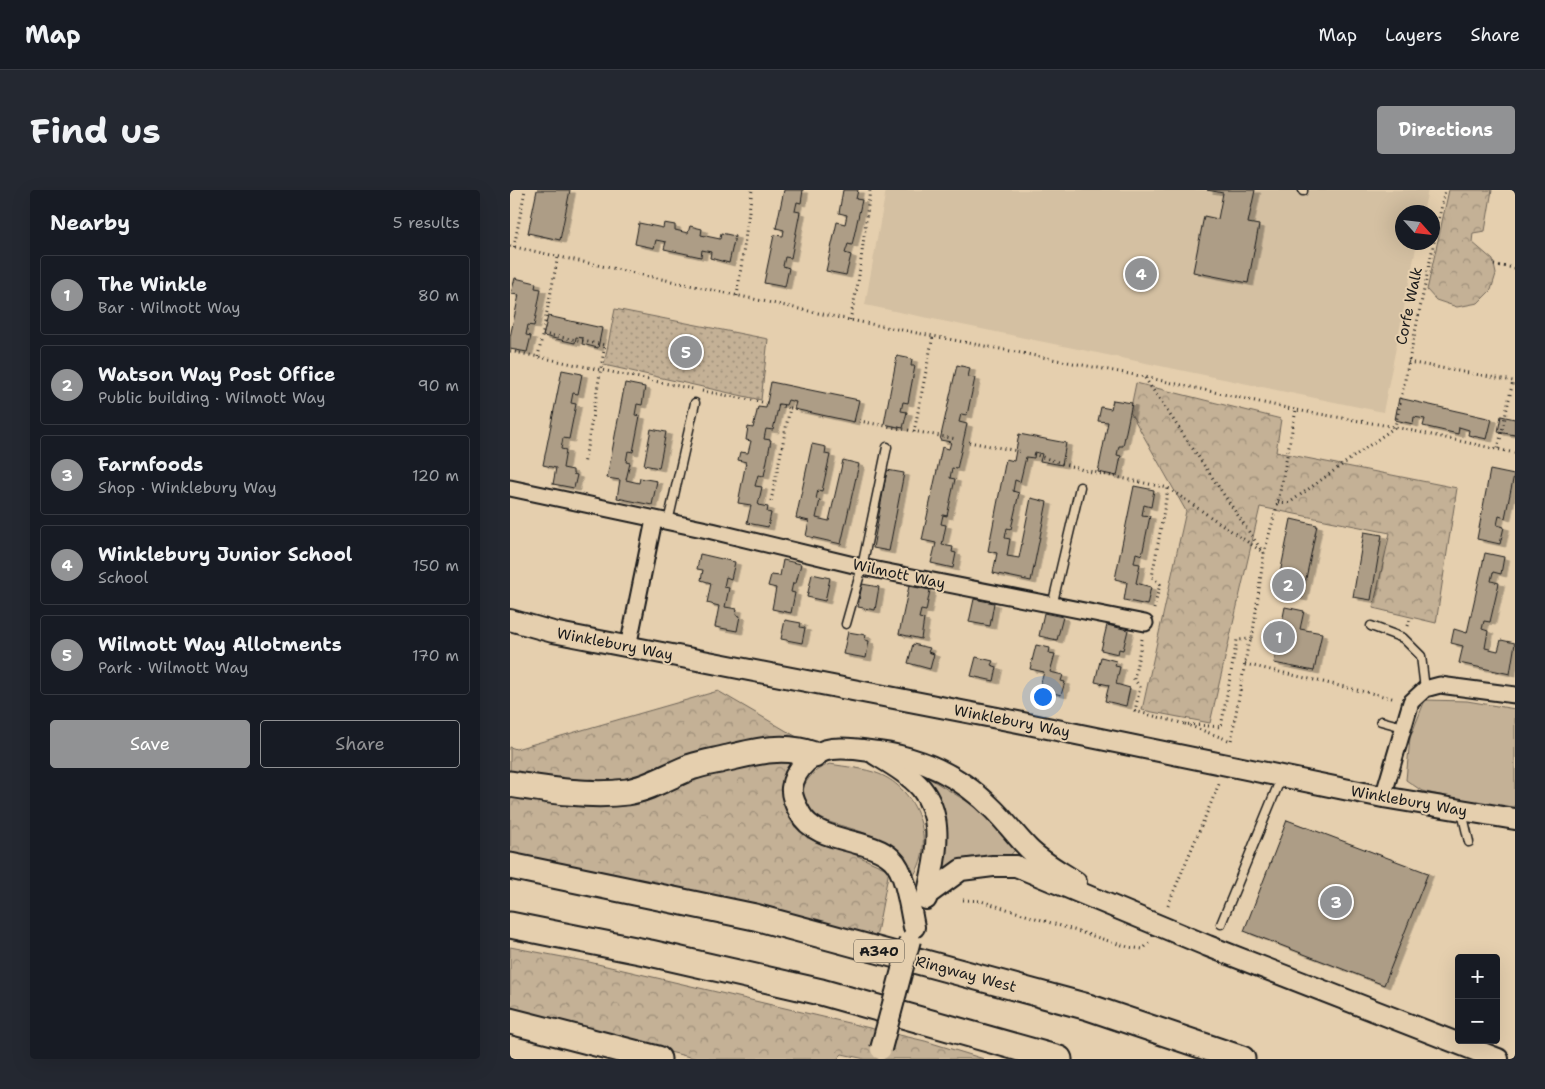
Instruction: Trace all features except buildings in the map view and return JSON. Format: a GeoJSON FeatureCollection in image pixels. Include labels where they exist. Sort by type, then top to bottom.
{"type":"FeatureCollection","features":[{"type":"Feature","properties":{"kind":"main road"},"geometry":{"type":"LineString","coordinates":[[510,784],[555,791],[629,792],[666,780],[691,767],[762,750],[790,749],[814,755]]}},
{"type":"Feature","properties":{"kind":"main road","name":"Ringway West"},"geometry":{"type":"LineString","coordinates":[[510,866],[764,920],[1088,1007],[1242,1059]]}},
{"type":"Feature","properties":{"kind":"main road"},"geometry":{"type":"LineString","coordinates":[[510,925],[650,953],[821,992],[1059,1059]]}},
{"type":"Feature","properties":{"kind":"main road"},"geometry":{"type":"LineString","coordinates":[[510,1021],[658,1059]]}},
{"type":"Feature","properties":{"kind":"street","name":"Wilmott Way"},"geometry":{"type":"LineString","coordinates":[[510,488],[712,531],[862,567],[1144,627]]}},
{"type":"Feature","properties":{"kind":"street"},"geometry":{"type":"LineString","coordinates":[[628,646],[661,521]]}},
{"type":"Feature","properties":{"kind":"street","name":"Winklebury Way"},"geometry":{"type":"LineString","coordinates":[[510,620],[553,632],[1038,726],[1383,797],[1515,819]]}},
{"type":"Feature","properties":{"kind":"street"},"geometry":{"type":"LineString","coordinates":[[1383,797],[1410,702],[1425,689],[1440,685],[1515,695]]}},
{"type":"Feature","properties":{"kind":"street"},"geometry":{"type":"LineString","coordinates":[[912,934],[904,884],[898,866],[886,854],[808,824],[800,814],[791,790],[794,778],[814,755],[832,748],[902,755],[927,764],[975,793],[994,810],[1030,851],[1110,906]]}},
{"type":"Feature","properties":{"kind":"street"},"geometry":{"type":"LineString","coordinates":[[869,751],[915,782],[928,798],[936,819],[937,840],[936,858],[928,894],[912,934],[879,1054]]}},
{"type":"Feature","properties":{"kind":"street"},"geometry":{"type":"LineString","coordinates":[[928,894],[961,870],[993,866],[1016,866],[1110,906],[1498,1059]]}},
{"type":"Feature","properties":{"kind":"lane"},"geometry":{"type":"LineString","coordinates":[[661,521],[695,403]]}},
{"type":"Feature","properties":{"kind":"lane"},"geometry":{"type":"LineString","coordinates":[[846,624],[862,567],[887,447]]}},
{"type":"Feature","properties":{"kind":"lane"},"geometry":{"type":"LineString","coordinates":[[1052,606],[1080,487]]}},
{"type":"Feature","properties":{"kind":"lane"},"geometry":{"type":"LineString","coordinates":[[1371,626],[1403,638],[1422,656],[1425,689]]}},
{"type":"Feature","properties":{"kind":"lane"},"geometry":{"type":"LineString","coordinates":[[1381,722],[1403,727]]}},
{"type":"Feature","properties":{"kind":"lane"},"geometry":{"type":"LineString","coordinates":[[1222,924],[1282,776]]}},
{"type":"Feature","properties":{"kind":"lane"},"geometry":{"type":"LineString","coordinates":[[1462,810],[1469,842]]}},
{"type":"Feature","properties":{"kind":"path"},"geometry":{"type":"LineString","coordinates":[[526,190],[512,246],[850,320],[1144,377],[1296,410],[1394,427],[1515,453]]}},
{"type":"Feature","properties":{"kind":"path"},"geometry":{"type":"LineString","coordinates":[[737,296],[752,190]]}},
{"type":"Feature","properties":{"kind":"path"},"geometry":{"type":"LineString","coordinates":[[850,320],[858,283],[870,190]]}},
{"type":"Feature","properties":{"kind":"path","name":"Corfe Walk"},"geometry":{"type":"LineString","coordinates":[[1394,427],[1445,190]]}},
{"type":"Feature","properties":{"kind":"path"},"geometry":{"type":"LineString","coordinates":[[538,357],[558,256]]}},
{"type":"Feature","properties":{"kind":"path"},"geometry":{"type":"LineString","coordinates":[[1494,265],[1515,268]]}},
{"type":"Feature","properties":{"kind":"path"},"geometry":{"type":"LineString","coordinates":[[542,334],[605,345],[584,465]]}},
{"type":"Feature","properties":{"kind":"path"},"geometry":{"type":"LineString","coordinates":[[914,432],[933,336]]}},
{"type":"Feature","properties":{"kind":"path"},"geometry":{"type":"LineString","coordinates":[[510,351],[691,388]]}},
{"type":"Feature","properties":{"kind":"path"},"geometry":{"type":"LineString","coordinates":[[1408,362],[1514,381],[1498,449]]}},
{"type":"Feature","properties":{"kind":"path"},"geometry":{"type":"LineString","coordinates":[[1144,377],[1264,553]]}},
{"type":"Feature","properties":{"kind":"path"},"geometry":{"type":"LineString","coordinates":[[712,393],[767,403]]}},
{"type":"Feature","properties":{"kind":"path"},"geometry":{"type":"LineString","coordinates":[[771,501],[792,408],[778,405]]}},
{"type":"Feature","properties":{"kind":"path"},"geometry":{"type":"LineString","coordinates":[[1168,488],[1152,577],[1160,584],[1150,630],[1144,627],[1134,680],[1140,687],[1135,710],[1185,724],[1231,741],[1248,646],[1252,639],[1264,553],[1278,502],[1296,410]]}},
{"type":"Feature","properties":{"kind":"path"},"geometry":{"type":"LineString","coordinates":[[854,420],[956,440]]}},
{"type":"Feature","properties":{"kind":"path"},"geometry":{"type":"LineString","coordinates":[[1278,502],[1289,504],[1394,427]]}},
{"type":"Feature","properties":{"kind":"path"},"geometry":{"type":"LineString","coordinates":[[969,442],[1022,452]]}},
{"type":"Feature","properties":{"kind":"path"},"geometry":{"type":"LineString","coordinates":[[1033,454],[1083,470],[1168,488],[1264,553]]}},
{"type":"Feature","properties":{"kind":"path"},"geometry":{"type":"LineString","coordinates":[[1185,724],[1222,727],[1237,640],[1252,639]]}},
{"type":"Feature","properties":{"kind":"path"},"geometry":{"type":"LineString","coordinates":[[1245,664],[1410,702]]}},
{"type":"Feature","properties":{"kind":"path"},"geometry":{"type":"LineString","coordinates":[[1168,905],[1222,777]]}},
{"type":"Feature","properties":{"kind":"path"},"geometry":{"type":"LineString","coordinates":[[963,900],[981,901],[1128,947],[1143,948],[1156,936]]}},
{"type":"Feature","properties":{"kind":"shaded area"},"geometry":{"type":"Polygon","coordinates":[[[886,190],[1428,190],[1425,205],[1395,205],[1395,250],[1416,250],[1383,412],[865,305],[886,190]]]}},
{"type":"Feature","properties":{"kind":"green space"},"geometry":{"type":"Polygon","coordinates":[[[1449,190],[1492,190],[1485,231],[1473,233],[1472,242],[1493,260],[1496,274],[1491,290],[1478,303],[1457,307],[1436,300],[1427,290],[1436,250],[1440,250],[1440,231],[1449,190]]]}},
{"type":"Feature","properties":{"kind":"green space"},"geometry":{"type":"Polygon","coordinates":[[[615,309],[768,339],[761,400],[604,365],[615,309]]]}},
{"type":"Feature","properties":{"kind":"green space"},"geometry":{"type":"Polygon","coordinates":[[[1136,383],[1281,419],[1276,452],[1457,488],[1436,623],[1373,608],[1390,533],[1260,507],[1210,723],[1142,710],[1186,511],[1130,412],[1136,383]]]}},
{"type":"Feature","properties":{"kind":"green space"},"geometry":{"type":"Polygon","coordinates":[[[718,691],[802,740],[793,817],[802,831],[889,870],[876,938],[510,857],[510,747],[516,749],[718,691]]]}},
{"type":"Feature","properties":{"kind":"green space"},"geometry":{"type":"Polygon","coordinates":[[[1425,700],[1467,701],[1515,709],[1515,810],[1491,807],[1422,791],[1406,780],[1410,738],[1425,700]]]}},
{"type":"Feature","properties":{"kind":"green space"},"geometry":{"type":"Polygon","coordinates":[[[830,764],[879,774],[892,781],[904,791],[913,804],[923,832],[920,862],[914,875],[908,862],[892,845],[823,819],[816,815],[806,804],[803,797],[804,786],[815,772],[830,764]]]}},
{"type":"Feature","properties":{"kind":"green space"},"geometry":{"type":"Polygon","coordinates":[[[921,777],[927,777],[976,807],[1015,850],[1006,860],[972,859],[940,869],[921,777]]]}},
{"type":"Feature","properties":{"kind":"green space"},"geometry":{"type":"Polygon","coordinates":[[[510,947],[589,962],[925,1041],[984,1059],[865,1059],[842,1054],[837,1059],[698,1059],[510,1013],[510,947]]]}},
{"type":"Feature","properties":{"kind":"place","name":"Winklebury Junior School"},"geometry":{"type":"Point","coordinates":[1141,274]}},
{"type":"Feature","properties":{"kind":"place","name":"Wilmott Way Allotments"},"geometry":{"type":"Point","coordinates":[686,352]}},
{"type":"Feature","properties":{"kind":"place","name":"Watson Way Post Office"},"geometry":{"type":"Point","coordinates":[1288,585]}},
{"type":"Feature","properties":{"kind":"place","name":"The Winkle"},"geometry":{"type":"Point","coordinates":[1279,637]}},
{"type":"Feature","properties":{"kind":"place","name":"Farmfoods"},"geometry":{"type":"Point","coordinates":[1336,902]}}]}
